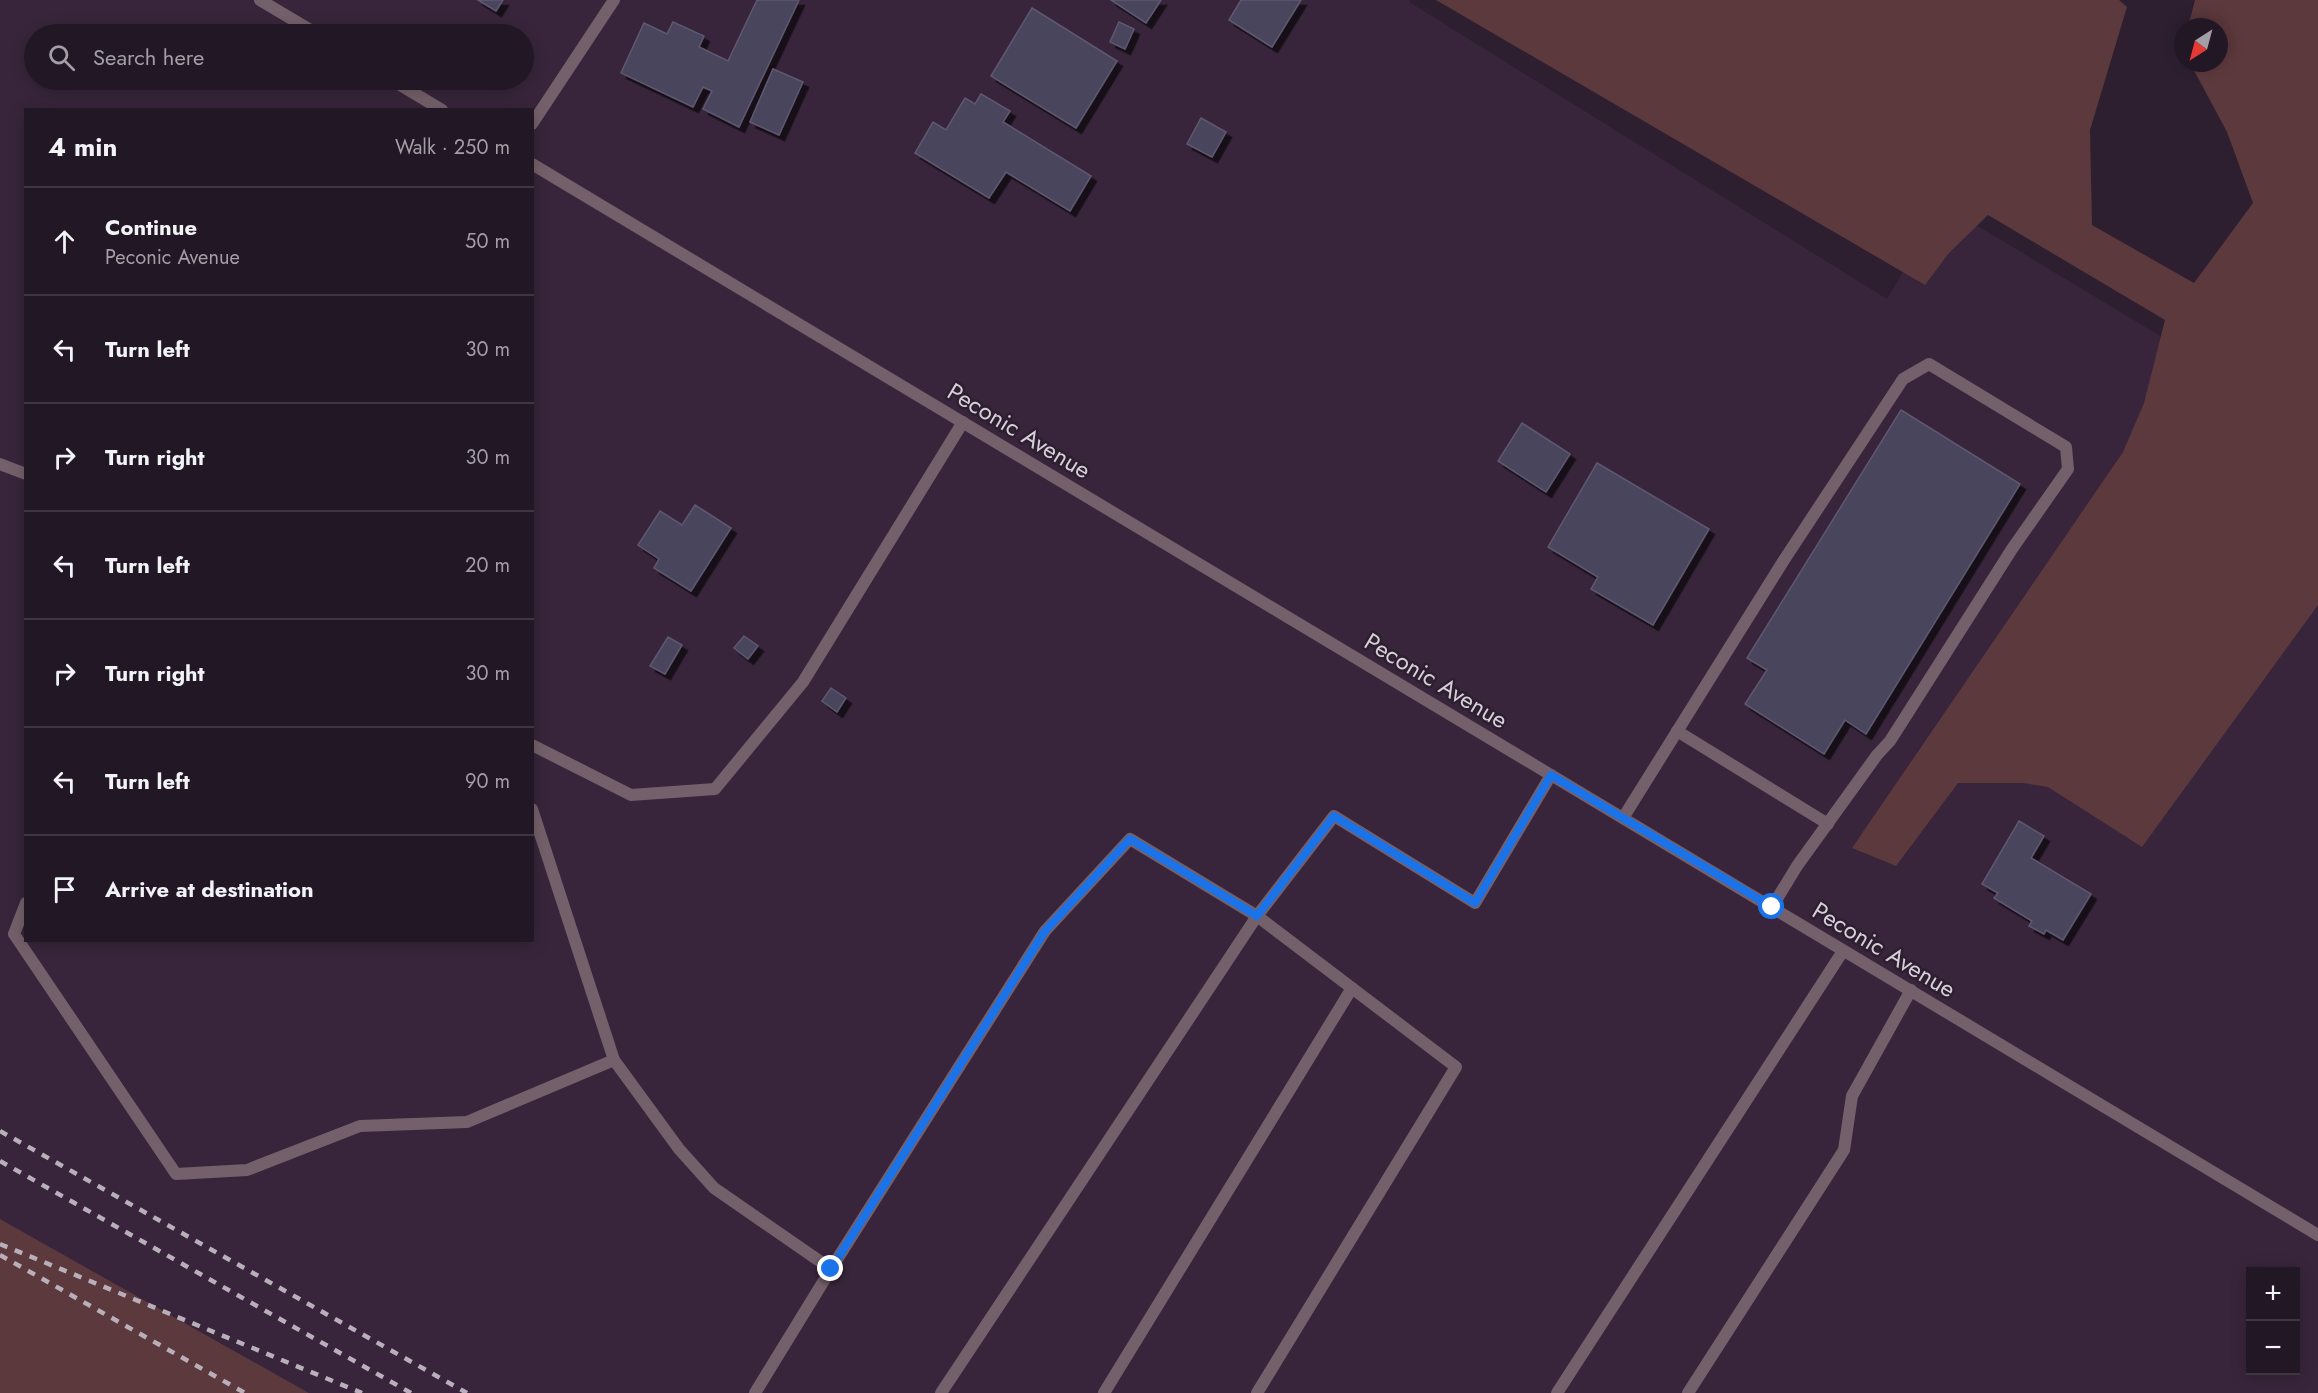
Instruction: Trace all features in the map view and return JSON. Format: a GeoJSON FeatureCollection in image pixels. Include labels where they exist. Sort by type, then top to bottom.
{"type":"FeatureCollection","features":[{"type":"Feature","properties":{"kind":"street"},"geometry":{"type":"LineString","coordinates":[[260,0],[300,24]]}},
{"type":"Feature","properties":{"kind":"street"},"geometry":{"type":"LineString","coordinates":[[534,121],[614,0]]}},
{"type":"Feature","properties":{"kind":"street"},"geometry":{"type":"LineString","coordinates":[[409,90],[439,108]]}},
{"type":"Feature","properties":{"kind":"street","name":"Peconic Avenue"},"geometry":{"type":"LineString","coordinates":[[534,165],[2318,1235]]}},
{"type":"Feature","properties":{"kind":"street"},"geometry":{"type":"LineString","coordinates":[[1623,818],[1784,560],[1903,380],[1929,364],[2066,447],[2068,469],[2012,549],[1890,741],[1877,754],[1797,866],[1772,907]]}},
{"type":"Feature","properties":{"kind":"street"},"geometry":{"type":"LineString","coordinates":[[534,746],[631,795],[716,789],[803,682],[963,422]]}},
{"type":"Feature","properties":{"kind":"street"},"geometry":{"type":"LineString","coordinates":[[0,464],[24,473]]}},
{"type":"Feature","properties":{"kind":"street"},"geometry":{"type":"LineString","coordinates":[[1677,731],[1828,824]]}},
{"type":"Feature","properties":{"kind":"street"},"geometry":{"type":"LineString","coordinates":[[942,1393],[1257,916],[1334,816],[1475,903],[1551,775]]}},
{"type":"Feature","properties":{"kind":"street"},"geometry":{"type":"LineString","coordinates":[[534,815],[614,1060],[679,1149],[714,1188],[831,1269]]}},
{"type":"Feature","properties":{"kind":"street"},"geometry":{"type":"LineString","coordinates":[[756,1393],[831,1269],[1045,931],[1130,839],[1257,916],[1456,1067],[1257,1393]]}},
{"type":"Feature","properties":{"kind":"street"},"geometry":{"type":"LineString","coordinates":[[24,908],[14,934],[176,1174],[247,1170],[360,1125],[466,1122],[614,1060]]}},
{"type":"Feature","properties":{"kind":"street"},"geometry":{"type":"LineString","coordinates":[[1557,1393],[1843,951]]}},
{"type":"Feature","properties":{"kind":"street"},"geometry":{"type":"LineString","coordinates":[[1104,1393],[1352,988]]}},
{"type":"Feature","properties":{"kind":"street"},"geometry":{"type":"LineString","coordinates":[[1688,1393],[1844,1150],[1852,1096],[1911,990]]}},
{"type":"Feature","properties":{"kind":"shaded area"},"geometry":{"type":"Polygon","coordinates":[[[0,0],[1410,0],[1409,2],[1887,299],[1943,205],[2318,431],[2318,1393],[309,1393],[0,1219],[0,0]]]}},
{"type":"Feature","properties":{"kind":"shaded area"},"geometry":{"type":"Polygon","coordinates":[[[1436,0],[2119,0],[2127,7],[2090,130],[2092,225],[2194,283],[2253,203],[2227,132],[2195,72],[2228,72],[2228,18],[2190,18],[2195,0],[2318,0],[2318,605],[2142,847],[2048,787],[2023,783],[1958,783],[1896,866],[1852,848],[2123,452],[2144,403],[2165,320],[1988,215],[1949,253],[1925,285],[1436,0]]]}},
{"type":"Feature","properties":{"kind":"shaded area"},"geometry":{"type":"Polygon","coordinates":[[[0,1219],[309,1393],[0,1393],[0,1219]]]}},
{"type":"Feature","properties":{"kind":"building"},"geometry":{"type":"Polygon","coordinates":[[[478,0],[503,0],[496,11],[478,0]]]}},
{"type":"Feature","properties":{"kind":"building"},"geometry":{"type":"Polygon","coordinates":[[[757,0],[799,0],[739,127],[703,109],[712,91],[703,87],[693,107],[621,73],[644,23],[667,34],[673,22],[704,36],[699,47],[728,61],[757,0]]]}},
{"type":"Feature","properties":{"kind":"building"},"geometry":{"type":"Polygon","coordinates":[[[1111,0],[1161,0],[1146,23],[1111,0]]]}},
{"type":"Feature","properties":{"kind":"building"},"geometry":{"type":"Polygon","coordinates":[[[1241,0],[1301,0],[1272,47],[1229,20],[1241,0]]]}},
{"type":"Feature","properties":{"kind":"building"},"geometry":{"type":"Polygon","coordinates":[[[1032,8],[1117,61],[1076,128],[991,76],[1032,8]]]}},
{"type":"Feature","properties":{"kind":"building"},"geometry":{"type":"Polygon","coordinates":[[[1119,22],[1134,29],[1125,49],[1110,42],[1119,22]]]}},
{"type":"Feature","properties":{"kind":"building"},"geometry":{"type":"Polygon","coordinates":[[[773,69],[803,82],[779,135],[750,122],[773,69]]]}},
{"type":"Feature","properties":{"kind":"building"},"geometry":{"type":"Polygon","coordinates":[[[981,94],[1010,111],[1003,122],[1091,176],[1070,211],[1006,172],[989,198],[915,153],[933,122],[946,130],[965,98],[975,104],[981,94]]]}},
{"type":"Feature","properties":{"kind":"building"},"geometry":{"type":"Polygon","coordinates":[[[1201,118],[1226,132],[1212,157],[1187,144],[1201,118]]]}},
{"type":"Feature","properties":{"kind":"building"},"geometry":{"type":"Polygon","coordinates":[[[1901,410],[2020,484],[1866,734],[1845,720],[1824,754],[1745,704],[1767,670],[1747,658],[1901,410]]]}},
{"type":"Feature","properties":{"kind":"building"},"geometry":{"type":"Polygon","coordinates":[[[1522,423],[1570,454],[1546,492],[1498,461],[1522,423]]]}},
{"type":"Feature","properties":{"kind":"building"},"geometry":{"type":"Polygon","coordinates":[[[1597,463],[1709,529],[1653,625],[1591,589],[1598,577],[1548,547],[1597,463]]]}},
{"type":"Feature","properties":{"kind":"building"},"geometry":{"type":"Polygon","coordinates":[[[695,505],[731,528],[691,591],[654,568],[659,559],[638,545],[660,511],[682,525],[695,505]]]}},
{"type":"Feature","properties":{"kind":"building"},"geometry":{"type":"Polygon","coordinates":[[[744,636],[758,646],[748,659],[734,648],[744,636]]]}},
{"type":"Feature","properties":{"kind":"building"},"geometry":{"type":"Polygon","coordinates":[[[668,637],[682,645],[665,674],[650,666],[668,637]]]}},
{"type":"Feature","properties":{"kind":"building"},"geometry":{"type":"Polygon","coordinates":[[[831,688],[846,698],[837,712],[822,701],[831,688]]]}},
{"type":"Feature","properties":{"kind":"building"},"geometry":{"type":"Polygon","coordinates":[[[2019,821],[2044,836],[2031,858],[2091,894],[2063,940],[2046,930],[2044,934],[2029,926],[2032,921],[1994,898],[1998,893],[1982,884],[2019,821]]]}},
{"type":"Feature","properties":{"kind":"railway"},"geometry":{"type":"LineString","coordinates":[[0,1131],[467,1393]]}},
{"type":"Feature","properties":{"kind":"railway"},"geometry":{"type":"LineString","coordinates":[[0,1161],[411,1393]]}},
{"type":"Feature","properties":{"kind":"railway"},"geometry":{"type":"LineString","coordinates":[[0,1244],[362,1393]]}},
{"type":"Feature","properties":{"kind":"railway"},"geometry":{"type":"LineString","coordinates":[[0,1255],[245,1393]]}},
{"type":"Feature","properties":{"kind":"route"},"geometry":{"type":"LineString","coordinates":[[831,1269],[1045,931],[1130,839],[1257,916],[1334,816],[1475,903],[1551,775],[1772,907]]}}]}
